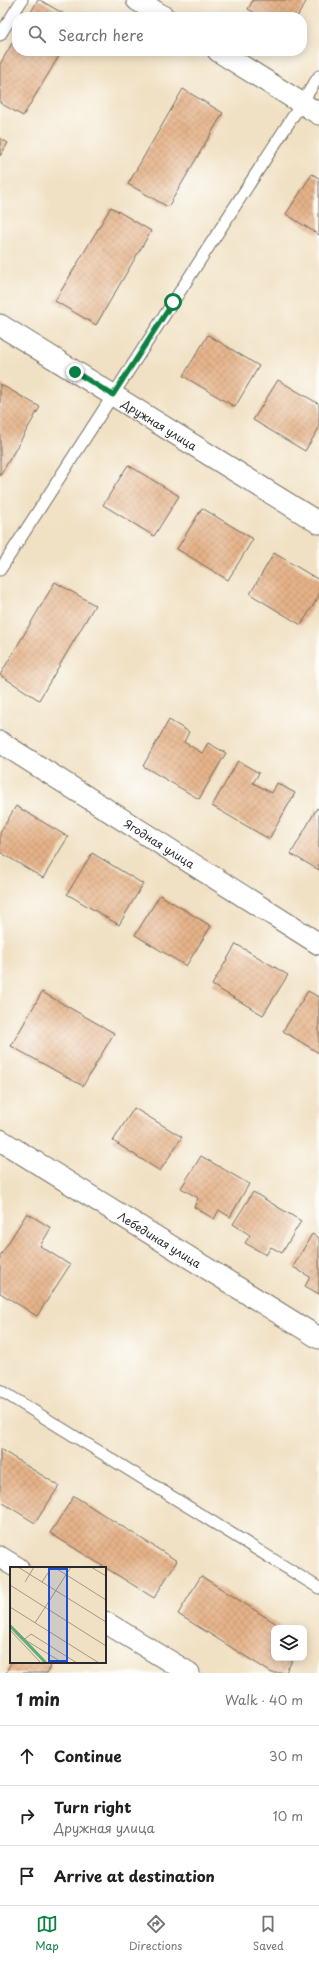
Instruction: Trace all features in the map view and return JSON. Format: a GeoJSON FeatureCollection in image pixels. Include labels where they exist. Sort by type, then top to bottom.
{"type":"FeatureCollection","features":[{"type":"Feature","properties":{"kind":"street"},"geometry":{"type":"LineString","coordinates":[[137,0],[156,12]]}},
{"type":"Feature","properties":{"kind":"street"},"geometry":{"type":"LineString","coordinates":[[226,56],[319,114]]}},
{"type":"Feature","properties":{"kind":"street","name":"Дружная улица"},"geometry":{"type":"LineString","coordinates":[[0,325],[319,524]]}},
{"type":"Feature","properties":{"kind":"street","name":"Ягодная улица"},"geometry":{"type":"LineString","coordinates":[[0,742],[319,944]]}},
{"type":"Feature","properties":{"kind":"street","name":"Лебединая улица"},"geometry":{"type":"LineString","coordinates":[[0,1140],[319,1338]]}},
{"type":"Feature","properties":{"kind":"street"},"geometry":{"type":"LineString","coordinates":[[0,1557],[16,1567]]}},
{"type":"Feature","properties":{"kind":"street"},"geometry":{"type":"LineString","coordinates":[[106,1623],[188,1673]]}},
{"type":"Feature","properties":{"kind":"lane"},"geometry":{"type":"LineString","coordinates":[[14,12],[22,0]]}},
{"type":"Feature","properties":{"kind":"lane"},"geometry":{"type":"LineString","coordinates":[[0,35],[12,16]]}},
{"type":"Feature","properties":{"kind":"lane"},"geometry":{"type":"LineString","coordinates":[[0,570],[319,76]]}},
{"type":"Feature","properties":{"kind":"lane"},"geometry":{"type":"LineString","coordinates":[[0,1390],[319,1588]]}},
{"type":"Feature","properties":{"kind":"building"},"geometry":{"type":"Polygon","coordinates":[[[38,0],[40,0],[60,12],[31,12],[38,0]]]}},
{"type":"Feature","properties":{"kind":"building"},"geometry":{"type":"Polygon","coordinates":[[[253,0],[307,0],[300,12],[253,12],[248,9],[253,0]]]}},
{"type":"Feature","properties":{"kind":"building"},"geometry":{"type":"Polygon","coordinates":[[[12,44],[12,56],[59,56],[23,116],[0,103],[0,64],[12,44]]]}},
{"type":"Feature","properties":{"kind":"building"},"geometry":{"type":"Polygon","coordinates":[[[183,89],[223,113],[168,207],[128,184],[183,89]]]}},
{"type":"Feature","properties":{"kind":"building"},"geometry":{"type":"Polygon","coordinates":[[[0,138],[8,143],[0,156],[0,138]]]}},
{"type":"Feature","properties":{"kind":"building"},"geometry":{"type":"Polygon","coordinates":[[[312,174],[319,178],[319,235],[286,214],[312,174]]]}},
{"type":"Feature","properties":{"kind":"building"},"geometry":{"type":"Polygon","coordinates":[[[111,207],[151,231],[96,325],[55,301],[111,207]]]}},
{"type":"Feature","properties":{"kind":"building"},"geometry":{"type":"Polygon","coordinates":[[[208,335],[259,366],[235,407],[183,376],[208,335]]]}},
{"type":"Feature","properties":{"kind":"building"},"geometry":{"type":"Polygon","coordinates":[[[278,380],[319,404],[319,428],[305,451],[253,420],[278,380]]]}},
{"type":"Feature","properties":{"kind":"building"},"geometry":{"type":"Polygon","coordinates":[[[0,384],[40,407],[0,476],[0,384]]]}},
{"type":"Feature","properties":{"kind":"building"},"geometry":{"type":"Polygon","coordinates":[[[128,465],[179,496],[154,536],[103,505],[128,465]]]}},
{"type":"Feature","properties":{"kind":"building"},"geometry":{"type":"Polygon","coordinates":[[[202,508],[253,539],[228,580],[177,549],[202,508]]]}},
{"type":"Feature","properties":{"kind":"building"},"geometry":{"type":"Polygon","coordinates":[[[274,553],[319,580],[319,596],[301,625],[250,594],[274,553]]]}},
{"type":"Feature","properties":{"kind":"building"},"geometry":{"type":"Polygon","coordinates":[[[55,582],[95,605],[39,700],[0,675],[55,582]]]}},
{"type":"Feature","properties":{"kind":"building"},"geometry":{"type":"Polygon","coordinates":[[[169,720],[189,732],[184,742],[202,753],[208,743],[226,753],[199,799],[143,766],[169,720]]]}},
{"type":"Feature","properties":{"kind":"building"},"geometry":{"type":"Polygon","coordinates":[[[238,761],[259,773],[253,783],[272,793],[277,783],[295,793],[269,839],[212,806],[238,761]]]}},
{"type":"Feature","properties":{"kind":"building"},"geometry":{"type":"Polygon","coordinates":[[[16,806],[68,837],[43,878],[0,852],[0,833],[16,806]]]}},
{"type":"Feature","properties":{"kind":"building"},"geometry":{"type":"Polygon","coordinates":[[[317,808],[319,809],[319,870],[291,854],[317,808]]]}},
{"type":"Feature","properties":{"kind":"building"},"geometry":{"type":"Polygon","coordinates":[[[92,853],[143,884],[119,925],[67,894],[92,853]]]}},
{"type":"Feature","properties":{"kind":"building"},"geometry":{"type":"Polygon","coordinates":[[[160,895],[211,926],[186,966],[135,935],[160,895]]]}},
{"type":"Feature","properties":{"kind":"building"},"geometry":{"type":"Polygon","coordinates":[[[236,944],[288,975],[263,1015],[212,985],[236,944]]]}},
{"type":"Feature","properties":{"kind":"building"},"geometry":{"type":"Polygon","coordinates":[[[308,991],[319,997],[319,1053],[283,1031],[308,991]]]}},
{"type":"Feature","properties":{"kind":"building"},"geometry":{"type":"Polygon","coordinates":[[[42,992],[114,1033],[83,1086],[11,1046],[42,992]]]}},
{"type":"Feature","properties":{"kind":"building"},"geometry":{"type":"Polygon","coordinates":[[[134,1108],[182,1137],[160,1171],[113,1141],[134,1108]]]}},
{"type":"Feature","properties":{"kind":"building"},"geometry":{"type":"Polygon","coordinates":[[[201,1156],[249,1184],[230,1217],[219,1210],[214,1219],[194,1207],[198,1198],[181,1188],[201,1156]]]}},
{"type":"Feature","properties":{"kind":"building"},"geometry":{"type":"Polygon","coordinates":[[[253,1192],[301,1221],[282,1253],[271,1247],[266,1255],[245,1243],[250,1235],[233,1224],[253,1192]]]}},
{"type":"Feature","properties":{"kind":"building"},"geometry":{"type":"Polygon","coordinates":[[[27,1213],[51,1228],[40,1246],[70,1265],[37,1316],[0,1293],[0,1256],[27,1213]]]}},
{"type":"Feature","properties":{"kind":"building"},"geometry":{"type":"Polygon","coordinates":[[[312,1234],[319,1238],[319,1294],[305,1286],[310,1277],[293,1267],[312,1234]]]}},
{"type":"Feature","properties":{"kind":"building"},"geometry":{"type":"Polygon","coordinates":[[[0,1449],[59,1486],[35,1523],[0,1501],[0,1449]]]}},
{"type":"Feature","properties":{"kind":"building"},"geometry":{"type":"Polygon","coordinates":[[[74,1496],[177,1561],[154,1598],[50,1533],[74,1496]]]}},
{"type":"Feature","properties":{"kind":"building"},"geometry":{"type":"Polygon","coordinates":[[[201,1576],[278,1625],[271,1625],[271,1661],[292,1661],[285,1673],[272,1673],[178,1614],[201,1576]]]}},
{"type":"Feature","properties":{"kind":"building"},"geometry":{"type":"Polygon","coordinates":[[[11,1663],[52,1664],[47,1673],[6,1673],[11,1663]]]}},
{"type":"Feature","properties":{"kind":"route"},"geometry":{"type":"LineString","coordinates":[[75,372],[113,395],[173,302]]}}]}
